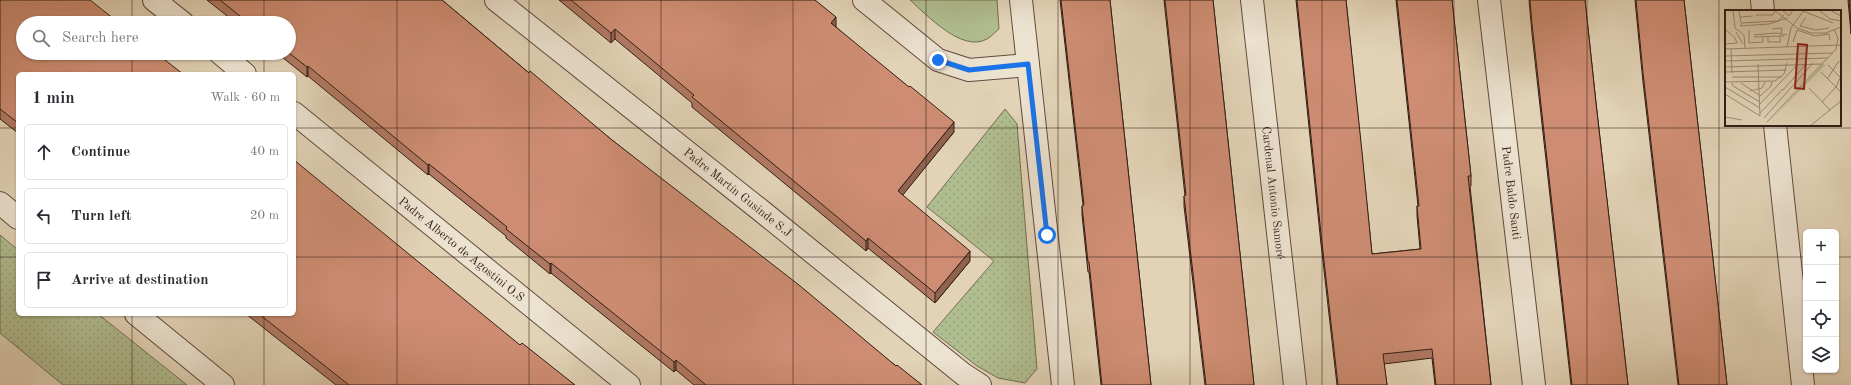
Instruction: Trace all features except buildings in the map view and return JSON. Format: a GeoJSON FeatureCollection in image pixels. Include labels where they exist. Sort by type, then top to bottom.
{"type":"FeatureCollection","features":[{"type":"Feature","properties":{"kind":"street"},"geometry":{"type":"LineString","coordinates":[[154,0],[174,16]]}},
{"type":"Feature","properties":{"kind":"street","name":"Padre Martín Gusinde S.J"},"geometry":{"type":"LineString","coordinates":[[496,0],[764,213],[963,374],[980,385]]}},
{"type":"Feature","properties":{"kind":"street"},"geometry":{"type":"LineString","coordinates":[[864,0],[938,60],[969,70],[1028,64]]}},
{"type":"Feature","properties":{"kind":"street"},"geometry":{"type":"LineString","coordinates":[[1021,0],[1063,385]]}},
{"type":"Feature","properties":{"kind":"street","name":"Cardenal Antonio Samoré"},"geometry":{"type":"LineString","coordinates":[[1252,0],[1295,385]]}},
{"type":"Feature","properties":{"kind":"street","name":"Padre Baldo Santi"},"geometry":{"type":"LineString","coordinates":[[1489,0],[1534,385]]}},
{"type":"Feature","properties":{"kind":"street"},"geometry":{"type":"LineString","coordinates":[[1762,0],[1763,10]]}},
{"type":"Feature","properties":{"kind":"street"},"geometry":{"type":"LineString","coordinates":[[229,60],[244,72]]}},
{"type":"Feature","properties":{"kind":"street","name":"Padre Alberto de Agostini O.S"},"geometry":{"type":"LineString","coordinates":[[296,115],[629,385]]}},
{"type":"Feature","properties":{"kind":"street"},"geometry":{"type":"LineString","coordinates":[[1775,126],[1803,385]]}},
{"type":"Feature","properties":{"kind":"street"},"geometry":{"type":"LineString","coordinates":[[0,203],[16,216]]}},
{"type":"Feature","properties":{"kind":"street"},"geometry":{"type":"LineString","coordinates":[[138,316],[224,385]]}},
{"type":"Feature","properties":{"kind":"green space"},"geometry":{"type":"Polygon","coordinates":[[[910,0],[997,0],[999,29],[987,39],[977,42],[967,41],[956,37],[935,23],[910,0]]]}},
{"type":"Feature","properties":{"kind":"green space"},"geometry":{"type":"Polygon","coordinates":[[[1005,109],[1017,124],[1037,369],[1025,383],[998,378],[977,366],[933,332],[994,261],[927,207],[1005,109]]]}},
{"type":"Feature","properties":{"kind":"green space"},"geometry":{"type":"Polygon","coordinates":[[[0,235],[16,248],[16,316],[101,316],[187,385],[63,385],[0,333],[0,235]]]}},
{"type":"Feature","properties":{"kind":"route"},"geometry":{"type":"LineString","coordinates":[[938,60],[969,70],[1003,68],[1028,64],[1047,235]]}}]}
